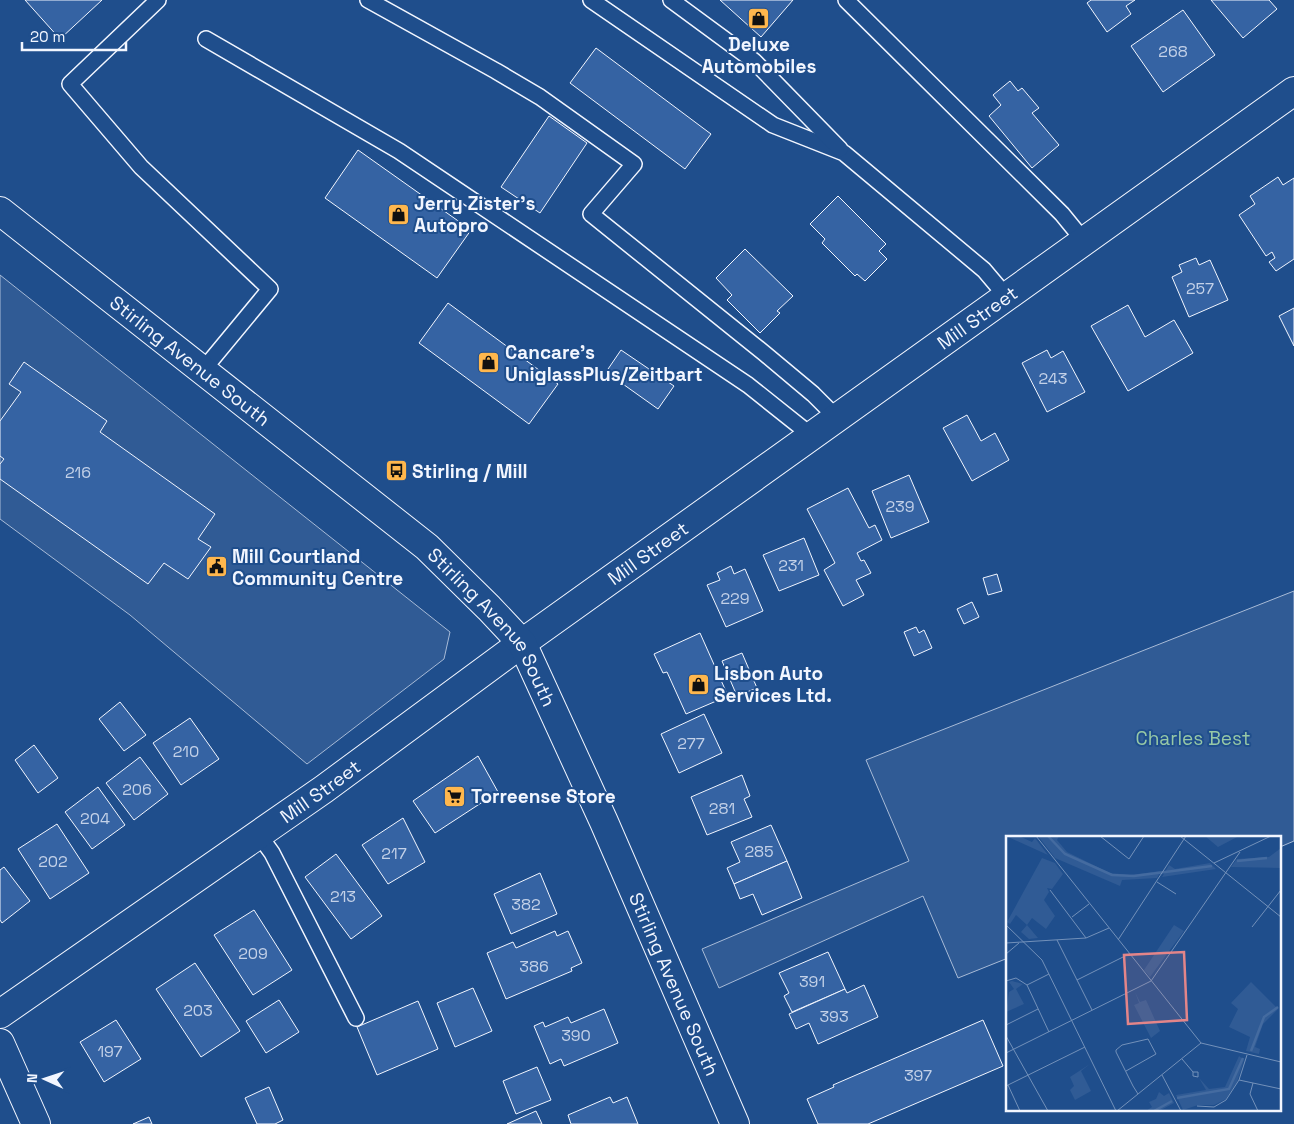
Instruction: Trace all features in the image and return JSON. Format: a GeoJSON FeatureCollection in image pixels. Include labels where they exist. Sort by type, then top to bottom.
{"type":"FeatureCollection","features":[{"type":"Feature","properties":{"kind":"street","name":"Mill Street"},"geometry":{"type":"LineString","coordinates":[[0,1014],[324,789],[522,643],[1294,90]]}},
{"type":"Feature","properties":{"kind":"street","name":"Stirling Avenue South"},"geometry":{"type":"LineString","coordinates":[[0,211],[427,547],[522,643],[604,822],[735,1124]]}},
{"type":"Feature","properties":{"kind":"street"},"geometry":{"type":"LineString","coordinates":[[0,1042],[36,1124]]}},
{"type":"Feature","properties":{"kind":"lane"},"geometry":{"type":"LineString","coordinates":[[158,0],[70,84],[141,167],[270,288],[203,370]]}},
{"type":"Feature","properties":{"kind":"lane"},"geometry":{"type":"LineString","coordinates":[[368,0],[540,97],[634,164],[591,214],[764,352],[813,394],[836,417]]}},
{"type":"Feature","properties":{"kind":"lane"},"geometry":{"type":"LineString","coordinates":[[591,0],[773,125],[844,153]]}},
{"type":"Feature","properties":{"kind":"lane"},"geometry":{"type":"LineString","coordinates":[[670,0],[754,61],[844,153],[984,270],[1006,296]]}},
{"type":"Feature","properties":{"kind":"lane"},"geometry":{"type":"LineString","coordinates":[[846,0],[1062,214],[1084,241]]}},
{"type":"Feature","properties":{"kind":"lane"},"geometry":{"type":"LineString","coordinates":[[206,39],[399,151],[748,385],[812,436]]}},
{"type":"Feature","properties":{"kind":"lane"},"geometry":{"type":"LineString","coordinates":[[259,835],[272,853],[356,1018]]}},
{"type":"Feature","properties":{"kind":"green space","name":"Mill Courtland Community Centre"},"geometry":{"type":"Polygon","coordinates":[[[0,275],[450,632],[444,659],[307,764],[130,615],[0,519],[0,275]]]}},
{"type":"Feature","properties":{"kind":"green space","name":"Charles Best"},"geometry":{"type":"Polygon","coordinates":[[[1294,591],[1294,841],[1282,846],[1282,836],[1006,836],[1006,959],[958,978],[923,896],[719,988],[702,949],[909,861],[866,760],[1294,591]]]}},
{"type":"Feature","properties":{"kind":"building"},"geometry":{"type":"Polygon","coordinates":[[[25,0],[102,0],[60,39],[25,0]]]}},
{"type":"Feature","properties":{"kind":"building","name":"Deluxe Automobiles"},"geometry":{"type":"Polygon","coordinates":[[[720,0],[793,0],[761,37],[720,0]]]}},
{"type":"Feature","properties":{"kind":"building"},"geometry":{"type":"Polygon","coordinates":[[[1091,0],[1135,0],[1126,6],[1131,14],[1107,32],[1087,3],[1091,0]]]}},
{"type":"Feature","properties":{"kind":"building"},"geometry":{"type":"Polygon","coordinates":[[[1211,0],[1269,0],[1277,9],[1243,38],[1211,0]]]}},
{"type":"Feature","properties":{"kind":"building"},"geometry":{"type":"Polygon","coordinates":[[[1183,10],[1215,55],[1163,92],[1131,46],[1183,10]]]}},
{"type":"Feature","properties":{"kind":"building"},"geometry":{"type":"Polygon","coordinates":[[[596,48],[711,134],[685,169],[570,83],[596,48]]]}},
{"type":"Feature","properties":{"kind":"building"},"geometry":{"type":"Polygon","coordinates":[[[1010,81],[1018,91],[1022,88],[1039,108],[1032,113],[1059,145],[1032,168],[989,116],[1001,105],[993,95],[1010,81]]]}},
{"type":"Feature","properties":{"kind":"building"},"geometry":{"type":"Polygon","coordinates":[[[549,116],[587,143],[540,213],[501,187],[549,116]]]}},
{"type":"Feature","properties":{"kind":"building","name":"Jerry Zister's Autopro"},"geometry":{"type":"Polygon","coordinates":[[[358,150],[471,230],[437,278],[325,198],[358,150]]]}},
{"type":"Feature","properties":{"kind":"building"},"geometry":{"type":"Polygon","coordinates":[[[1278,177],[1283,185],[1294,178],[1294,259],[1276,271],[1269,262],[1275,258],[1272,252],[1266,256],[1239,215],[1255,204],[1250,196],[1278,177]]]}},
{"type":"Feature","properties":{"kind":"building"},"geometry":{"type":"Polygon","coordinates":[[[838,196],[886,244],[879,251],[887,259],[865,281],[857,274],[855,276],[822,243],[825,239],[810,224],[838,196]]]}},
{"type":"Feature","properties":{"kind":"building"},"geometry":{"type":"Polygon","coordinates":[[[745,249],[793,296],[777,311],[780,313],[760,333],[727,300],[732,295],[716,278],[745,249]]]}},
{"type":"Feature","properties":{"kind":"building"},"geometry":{"type":"Polygon","coordinates":[[[1196,258],[1199,265],[1210,260],[1228,300],[1189,317],[1172,277],[1182,272],[1179,265],[1196,258]]]}},
{"type":"Feature","properties":{"kind":"building","name":"Cancare's UniglassPlus/Zeitbart"},"geometry":{"type":"Polygon","coordinates":[[[448,303],[558,384],[529,424],[419,343],[448,303]]]}},
{"type":"Feature","properties":{"kind":"building"},"geometry":{"type":"Polygon","coordinates":[[[1128,305],[1145,337],[1174,320],[1193,353],[1128,391],[1091,326],[1128,305]]]}},
{"type":"Feature","properties":{"kind":"building"},"geometry":{"type":"Polygon","coordinates":[[[1294,308],[1294,346],[1279,316],[1294,308]]]}},
{"type":"Feature","properties":{"kind":"building"},"geometry":{"type":"Polygon","coordinates":[[[621,350],[674,386],[658,409],[606,372],[621,350]]]}},
{"type":"Feature","properties":{"kind":"building"},"geometry":{"type":"Polygon","coordinates":[[[1047,350],[1051,358],[1063,351],[1085,392],[1047,412],[1022,363],[1047,350]]]}},
{"type":"Feature","properties":{"kind":"building"},"geometry":{"type":"Polygon","coordinates":[[[24,362],[107,421],[100,432],[215,514],[198,539],[211,547],[188,579],[164,563],[148,584],[0,479],[0,464],[4,459],[0,456],[0,421],[21,392],[9,384],[24,362]]]}},
{"type":"Feature","properties":{"kind":"building"},"geometry":{"type":"Polygon","coordinates":[[[967,415],[981,441],[995,433],[1009,460],[972,481],[943,428],[967,415]]]}},
{"type":"Feature","properties":{"kind":"building"},"geometry":{"type":"Polygon","coordinates":[[[909,475],[929,522],[891,538],[872,491],[909,475]]]}},
{"type":"Feature","properties":{"kind":"building"},"geometry":{"type":"Polygon","coordinates":[[[848,488],[869,528],[875,525],[882,540],[857,553],[861,561],[864,560],[871,573],[856,580],[864,595],[843,606],[824,570],[835,563],[807,509],[848,488]]]}},
{"type":"Feature","properties":{"kind":"building"},"geometry":{"type":"Polygon","coordinates":[[[804,538],[819,575],[779,591],[763,555],[804,538]]]}},
{"type":"Feature","properties":{"kind":"building"},"geometry":{"type":"Polygon","coordinates":[[[731,566],[734,574],[745,569],[763,611],[726,627],[707,585],[720,580],[717,573],[731,566]]]}},
{"type":"Feature","properties":{"kind":"building"},"geometry":{"type":"Polygon","coordinates":[[[997,574],[1002,591],[988,595],[983,578],[997,574]]]}},
{"type":"Feature","properties":{"kind":"building"},"geometry":{"type":"Polygon","coordinates":[[[972,602],[979,617],[964,624],[957,609],[972,602]]]}},
{"type":"Feature","properties":{"kind":"building"},"geometry":{"type":"Polygon","coordinates":[[[916,627],[919,633],[924,630],[932,648],[914,656],[904,632],[916,627]]]}},
{"type":"Feature","properties":{"kind":"building","name":"Lisbon Auto Services Ltd."},"geometry":{"type":"Polygon","coordinates":[[[700,633],[728,696],[686,714],[667,672],[663,673],[654,654],[700,633]]]}},
{"type":"Feature","properties":{"kind":"building"},"geometry":{"type":"Polygon","coordinates":[[[742,653],[757,688],[737,696],[722,661],[742,653]]]}},
{"type":"Feature","properties":{"kind":"building"},"geometry":{"type":"Polygon","coordinates":[[[120,702],[146,735],[124,751],[99,719],[120,702]]]}},
{"type":"Feature","properties":{"kind":"building"},"geometry":{"type":"Polygon","coordinates":[[[704,714],[722,753],[679,773],[661,734],[704,714]]]}},
{"type":"Feature","properties":{"kind":"building"},"geometry":{"type":"Polygon","coordinates":[[[190,718],[219,759],[181,785],[153,743],[190,718]]]}},
{"type":"Feature","properties":{"kind":"building"},"geometry":{"type":"Polygon","coordinates":[[[34,745],[58,778],[38,793],[15,760],[34,745]]]}},
{"type":"Feature","properties":{"kind":"building","name":"Torreense Store"},"geometry":{"type":"Polygon","coordinates":[[[478,756],[498,792],[435,833],[413,801],[478,756]]]}},
{"type":"Feature","properties":{"kind":"building"},"geometry":{"type":"Polygon","coordinates":[[[140,757],[168,794],[134,820],[106,783],[140,757]]]}},
{"type":"Feature","properties":{"kind":"building"},"geometry":{"type":"Polygon","coordinates":[[[742,775],[750,796],[744,799],[752,817],[707,835],[691,797],[742,775]]]}},
{"type":"Feature","properties":{"kind":"building"},"geometry":{"type":"Polygon","coordinates":[[[98,787],[125,825],[92,849],[65,812],[98,787]]]}},
{"type":"Feature","properties":{"kind":"building"},"geometry":{"type":"Polygon","coordinates":[[[403,818],[425,862],[388,884],[362,845],[403,818]]]}},
{"type":"Feature","properties":{"kind":"building"},"geometry":{"type":"Polygon","coordinates":[[[57,824],[89,873],[50,899],[18,849],[57,824]]]}},
{"type":"Feature","properties":{"kind":"building"},"geometry":{"type":"Polygon","coordinates":[[[771,825],[787,861],[734,884],[727,868],[740,862],[731,842],[771,825]]]}},
{"type":"Feature","properties":{"kind":"building"},"geometry":{"type":"Polygon","coordinates":[[[336,854],[382,916],[351,939],[305,877],[336,854]]]}},
{"type":"Feature","properties":{"kind":"building"},"geometry":{"type":"Polygon","coordinates":[[[787,861],[802,898],[762,915],[753,894],[740,899],[734,884],[787,861]]]}},
{"type":"Feature","properties":{"kind":"building"},"geometry":{"type":"Polygon","coordinates":[[[4,867],[30,901],[2,923],[0,920],[0,870],[4,867]]]}},
{"type":"Feature","properties":{"kind":"building"},"geometry":{"type":"Polygon","coordinates":[[[540,873],[557,914],[511,934],[494,894],[540,873]]]}},
{"type":"Feature","properties":{"kind":"building"},"geometry":{"type":"Polygon","coordinates":[[[254,910],[292,970],[253,995],[214,935],[254,910]]]}},
{"type":"Feature","properties":{"kind":"building"},"geometry":{"type":"Polygon","coordinates":[[[555,931],[557,936],[568,931],[582,963],[571,968],[572,971],[506,999],[487,953],[513,942],[516,948],[555,931]]]}},
{"type":"Feature","properties":{"kind":"building"},"geometry":{"type":"Polygon","coordinates":[[[828,952],[845,989],[792,1012],[784,996],[789,993],[779,973],[828,952]]]}},
{"type":"Feature","properties":{"kind":"building"},"geometry":{"type":"Polygon","coordinates":[[[195,963],[240,1031],[201,1057],[156,989],[195,963]]]}},
{"type":"Feature","properties":{"kind":"building"},"geometry":{"type":"Polygon","coordinates":[[[864,985],[878,1017],[818,1044],[809,1023],[796,1029],[789,1014],[845,989],[847,993],[864,985]]]}},
{"type":"Feature","properties":{"kind":"building"},"geometry":{"type":"Polygon","coordinates":[[[473,988],[492,1031],[455,1047],[437,1003],[473,988]]]}},
{"type":"Feature","properties":{"kind":"building"},"geometry":{"type":"Polygon","coordinates":[[[279,1000],[299,1032],[266,1053],[246,1021],[279,1000]]]}},
{"type":"Feature","properties":{"kind":"building"},"geometry":{"type":"Polygon","coordinates":[[[418,1001],[438,1049],[377,1075],[357,1027],[418,1001]]]}},
{"type":"Feature","properties":{"kind":"building"},"geometry":{"type":"Polygon","coordinates":[[[604,1009],[618,1043],[564,1066],[561,1059],[550,1064],[534,1026],[543,1022],[545,1027],[568,1017],[571,1023],[604,1009]]]}},
{"type":"Feature","properties":{"kind":"building"},"geometry":{"type":"Polygon","coordinates":[[[116,1020],[141,1059],[104,1082],[80,1042],[116,1020]]]}},
{"type":"Feature","properties":{"kind":"building"},"geometry":{"type":"Polygon","coordinates":[[[983,1020],[1003,1066],[868,1124],[818,1124],[807,1099],[834,1087],[833,1085],[983,1020]]]}},
{"type":"Feature","properties":{"kind":"building"},"geometry":{"type":"Polygon","coordinates":[[[537,1067],[551,1100],[516,1114],[503,1081],[537,1067]]]}},
{"type":"Feature","properties":{"kind":"building"},"geometry":{"type":"Polygon","coordinates":[[[269,1087],[283,1120],[275,1124],[257,1124],[245,1098],[269,1087]]]}},
{"type":"Feature","properties":{"kind":"building"},"geometry":{"type":"Polygon","coordinates":[[[610,1097],[613,1103],[627,1097],[638,1124],[571,1124],[568,1115],[610,1097]]]}},
{"type":"Feature","properties":{"kind":"building"},"geometry":{"type":"Polygon","coordinates":[[[536,1111],[542,1124],[507,1124],[536,1111]]]}},
{"type":"Feature","properties":{"kind":"building"},"geometry":{"type":"Polygon","coordinates":[[[149,1117],[152,1124],[133,1124],[149,1117]]]}},
{"type":"Feature","properties":{"kind":"place","name":"Deluxe Automobiles"},"geometry":{"type":"Point","coordinates":[759,18]}},
{"type":"Feature","properties":{"kind":"place","name":"Jerry Zister's Autopro"},"geometry":{"type":"Point","coordinates":[398,214]}},
{"type":"Feature","properties":{"kind":"place","name":"Cancare's UniglassPlus/Zeitbart"},"geometry":{"type":"Point","coordinates":[489,363]}},
{"type":"Feature","properties":{"kind":"place","name":"Stirling / Mill"},"geometry":{"type":"Point","coordinates":[396,471]}},
{"type":"Feature","properties":{"kind":"place","name":"Mill Courtland Community Centre"},"geometry":{"type":"Point","coordinates":[216,567]}},
{"type":"Feature","properties":{"kind":"place","name":"Lisbon Auto Services Ltd."},"geometry":{"type":"Point","coordinates":[698,684]}},
{"type":"Feature","properties":{"kind":"place","name":"Torreense Store"},"geometry":{"type":"Point","coordinates":[455,796]}}]}
